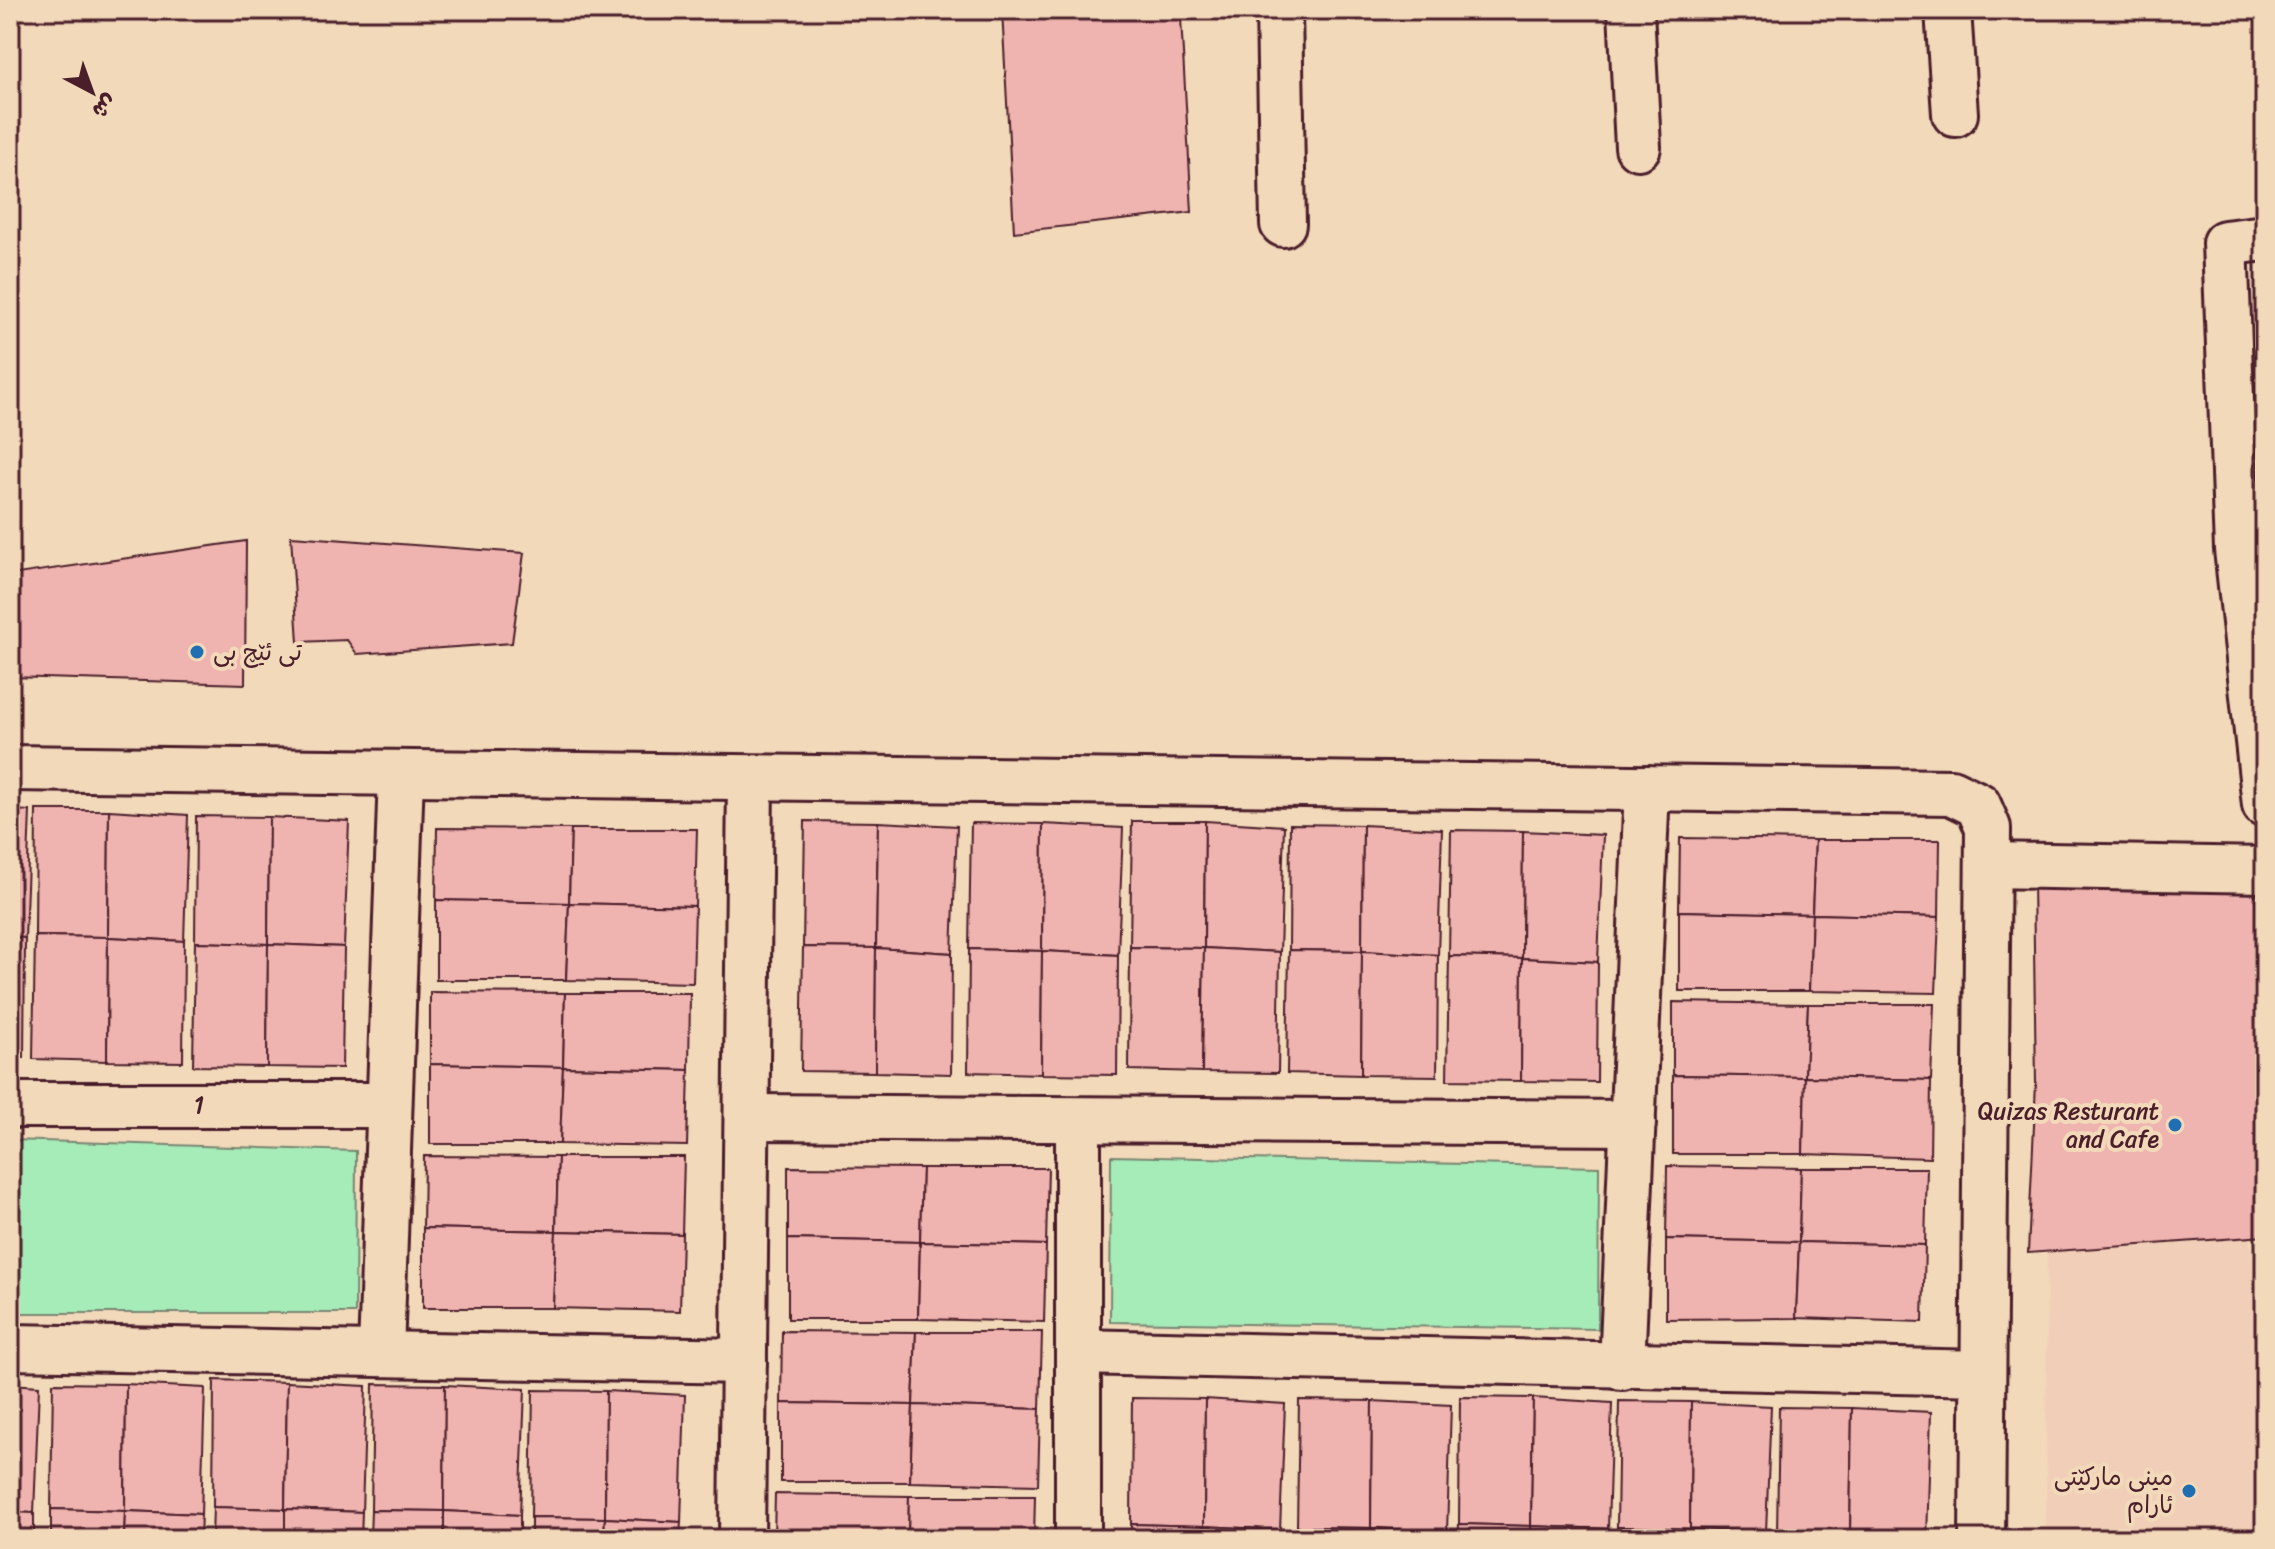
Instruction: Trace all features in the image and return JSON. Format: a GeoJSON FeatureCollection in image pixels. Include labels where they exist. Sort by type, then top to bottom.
{"type":"FeatureCollection","features":[{"type":"Feature","properties":{"kind":"street"},"geometry":{"type":"LineString","coordinates":[[1279,10],[1283,224]]}},
{"type":"Feature","properties":{"kind":"street"},"geometry":{"type":"LineString","coordinates":[[1631,10],[1638,147]]}},
{"type":"Feature","properties":{"kind":"street"},"geometry":{"type":"LineString","coordinates":[[1948,10],[1955,114]]}},
{"type":"Feature","properties":{"kind":"street"},"geometry":{"type":"LineString","coordinates":[[2265,238],[2225,243],[2251,547],[2265,805]]}},
{"type":"Feature","properties":{"kind":"street"},"geometry":{"type":"LineString","coordinates":[[10,768],[1951,792],[1978,805],[1988,828],[1982,1539]]}},
{"type":"Feature","properties":{"kind":"street"},"geometry":{"type":"LineString","coordinates":[[381,1353],[401,774]]}},
{"type":"Feature","properties":{"kind":"street"},"geometry":{"type":"LineString","coordinates":[[742,1539],[750,779]]}},
{"type":"Feature","properties":{"kind":"street"},"geometry":{"type":"LineString","coordinates":[[1622,1367],[1647,788]]}},
{"type":"Feature","properties":{"kind":"street"},"geometry":{"type":"LineString","coordinates":[[1989,865],[2265,870]]}},
{"type":"Feature","properties":{"kind":"street","name":"1"},"geometry":{"type":"LineString","coordinates":[[10,1105],[389,1105]]}},
{"type":"Feature","properties":{"kind":"street"},"geometry":{"type":"LineString","coordinates":[[747,1117],[1633,1123]]}},
{"type":"Feature","properties":{"kind":"street"},"geometry":{"type":"LineString","coordinates":[[1078,1120],[1078,1539]]}},
{"type":"Feature","properties":{"kind":"street"},"geometry":{"type":"LineString","coordinates":[[10,1347],[744,1361]]}},
{"type":"Feature","properties":{"kind":"street"},"geometry":{"type":"LineString","coordinates":[[1078,1352],[1983,1373]]}},
{"type":"Feature","properties":{"kind":"shaded area"},"geometry":{"type":"Polygon","coordinates":[[[2248,1227],[2265,1341],[2265,1539],[2046,1539],[2047,1253],[2248,1227]]]}},
{"type":"Feature","properties":{"kind":"green space"},"geometry":{"type":"Polygon","coordinates":[[[10,1140],[356,1151],[355,1313],[10,1313],[10,1140]]]}},
{"type":"Feature","properties":{"kind":"green space"},"geometry":{"type":"Polygon","coordinates":[[[1111,1156],[1599,1167],[1598,1329],[1110,1322],[1111,1156]]]}},
{"type":"Feature","properties":{"kind":"building"},"geometry":{"type":"Polygon","coordinates":[[[1002,10],[1175,10],[1181,18],[1192,212],[1014,232],[1002,10]]]}},
{"type":"Feature","properties":{"kind":"building"},"geometry":{"type":"Polygon","coordinates":[[[291,536],[524,553],[512,643],[357,654],[347,640],[298,642],[291,536]]]}},
{"type":"Feature","properties":{"kind":"building"},"geometry":{"type":"Polygon","coordinates":[[[246,541],[245,684],[10,677],[10,575],[246,541]]]}},
{"type":"Feature","properties":{"kind":"building"},"geometry":{"type":"Polygon","coordinates":[[[10,810],[30,811],[25,938],[10,937],[10,810]]]}},
{"type":"Feature","properties":{"kind":"building"},"geometry":{"type":"Polygon","coordinates":[[[36,810],[109,810],[108,937],[35,936],[36,810]]]}},
{"type":"Feature","properties":{"kind":"building"},"geometry":{"type":"Polygon","coordinates":[[[109,810],[188,815],[184,941],[108,937],[109,810]]]}},
{"type":"Feature","properties":{"kind":"building"},"geometry":{"type":"Polygon","coordinates":[[[196,816],[269,817],[268,944],[195,942],[196,816]]]}},
{"type":"Feature","properties":{"kind":"building"},"geometry":{"type":"Polygon","coordinates":[[[269,817],[349,821],[344,947],[268,944],[269,817]]]}},
{"type":"Feature","properties":{"kind":"building"},"geometry":{"type":"Polygon","coordinates":[[[805,821],[878,822],[876,948],[803,947],[805,821]]]}},
{"type":"Feature","properties":{"kind":"building"},"geometry":{"type":"Polygon","coordinates":[[[1132,821],[1205,821],[1204,948],[1130,947],[1132,821]]]}},
{"type":"Feature","properties":{"kind":"building"},"geometry":{"type":"Polygon","coordinates":[[[1205,821],[1284,826],[1280,952],[1204,948],[1205,821]]]}},
{"type":"Feature","properties":{"kind":"building"},"geometry":{"type":"Polygon","coordinates":[[[878,822],[957,826],[952,953],[876,948],[878,822]]]}},
{"type":"Feature","properties":{"kind":"building"},"geometry":{"type":"Polygon","coordinates":[[[971,823],[1043,824],[1042,951],[969,949],[971,823]]]}},
{"type":"Feature","properties":{"kind":"building"},"geometry":{"type":"Polygon","coordinates":[[[1043,824],[1123,828],[1118,955],[1042,951],[1043,824]]]}},
{"type":"Feature","properties":{"kind":"building"},"geometry":{"type":"Polygon","coordinates":[[[1290,824],[1363,825],[1362,951],[1289,950],[1290,824]]]}},
{"type":"Feature","properties":{"kind":"building"},"geometry":{"type":"Polygon","coordinates":[[[1363,825],[1442,829],[1438,955],[1362,951],[1363,825]]]}},
{"type":"Feature","properties":{"kind":"building"},"geometry":{"type":"Polygon","coordinates":[[[437,828],[571,829],[569,903],[436,900],[437,828]]]}},
{"type":"Feature","properties":{"kind":"building"},"geometry":{"type":"Polygon","coordinates":[[[571,829],[697,829],[695,906],[569,903],[571,829]]]}},
{"type":"Feature","properties":{"kind":"building"},"geometry":{"type":"Polygon","coordinates":[[[1451,830],[1523,831],[1522,958],[1449,956],[1451,830]]]}},
{"type":"Feature","properties":{"kind":"building"},"geometry":{"type":"Polygon","coordinates":[[[1523,831],[1603,835],[1598,962],[1522,958],[1523,831]]]}},
{"type":"Feature","properties":{"kind":"building"},"geometry":{"type":"Polygon","coordinates":[[[1680,838],[1815,840],[1812,914],[1679,911],[1680,838]]]}},
{"type":"Feature","properties":{"kind":"building"},"geometry":{"type":"Polygon","coordinates":[[[1815,840],[1940,840],[1939,917],[1812,914],[1815,840]]]}},
{"type":"Feature","properties":{"kind":"building","name":"Quizas Resturant and Cafe"},"geometry":{"type":"Polygon","coordinates":[[[2033,881],[2254,882],[2265,980],[2265,1236],[2028,1253],[2036,1083],[2033,881]]]}},
{"type":"Feature","properties":{"kind":"building"},"geometry":{"type":"Polygon","coordinates":[[[436,900],[569,903],[566,980],[436,980],[436,900]]]}},
{"type":"Feature","properties":{"kind":"building"},"geometry":{"type":"Polygon","coordinates":[[[569,903],[695,906],[693,983],[566,980],[569,903]]]}},
{"type":"Feature","properties":{"kind":"building"},"geometry":{"type":"Polygon","coordinates":[[[1679,911],[1812,914],[1809,991],[1679,991],[1679,911]]]}},
{"type":"Feature","properties":{"kind":"building"},"geometry":{"type":"Polygon","coordinates":[[[1812,914],[1939,917],[1936,993],[1809,991],[1812,914]]]}},
{"type":"Feature","properties":{"kind":"building"},"geometry":{"type":"Polygon","coordinates":[[[35,936],[108,937],[107,1061],[33,1059],[35,936]]]}},
{"type":"Feature","properties":{"kind":"building"},"geometry":{"type":"Polygon","coordinates":[[[10,937],[25,938],[24,1058],[10,1058],[10,937]]]}},
{"type":"Feature","properties":{"kind":"building"},"geometry":{"type":"Polygon","coordinates":[[[108,937],[184,941],[183,1062],[107,1061],[108,937]]]}},
{"type":"Feature","properties":{"kind":"building"},"geometry":{"type":"Polygon","coordinates":[[[195,942],[268,944],[267,1067],[193,1066],[195,942]]]}},
{"type":"Feature","properties":{"kind":"building"},"geometry":{"type":"Polygon","coordinates":[[[268,944],[344,947],[342,1068],[267,1067],[268,944]]]}},
{"type":"Feature","properties":{"kind":"building"},"geometry":{"type":"Polygon","coordinates":[[[803,947],[876,948],[875,1072],[801,1071],[803,947]]]}},
{"type":"Feature","properties":{"kind":"building"},"geometry":{"type":"Polygon","coordinates":[[[1130,947],[1204,948],[1202,1072],[1129,1070],[1130,947]]]}},
{"type":"Feature","properties":{"kind":"building"},"geometry":{"type":"Polygon","coordinates":[[[876,948],[952,953],[951,1074],[875,1072],[876,948]]]}},
{"type":"Feature","properties":{"kind":"building"},"geometry":{"type":"Polygon","coordinates":[[[1204,948],[1280,952],[1278,1073],[1202,1072],[1204,948]]]}},
{"type":"Feature","properties":{"kind":"building"},"geometry":{"type":"Polygon","coordinates":[[[969,949],[1042,951],[1041,1074],[968,1072],[969,949]]]}},
{"type":"Feature","properties":{"kind":"building"},"geometry":{"type":"Polygon","coordinates":[[[1289,950],[1362,951],[1361,1075],[1287,1073],[1289,950]]]}},
{"type":"Feature","properties":{"kind":"building"},"geometry":{"type":"Polygon","coordinates":[[[1042,951],[1118,955],[1117,1075],[1041,1074],[1042,951]]]}},
{"type":"Feature","properties":{"kind":"building"},"geometry":{"type":"Polygon","coordinates":[[[1362,951],[1438,955],[1437,1076],[1361,1075],[1362,951]]]}},
{"type":"Feature","properties":{"kind":"building"},"geometry":{"type":"Polygon","coordinates":[[[1449,956],[1522,958],[1521,1081],[1447,1080],[1449,956]]]}},
{"type":"Feature","properties":{"kind":"building"},"geometry":{"type":"Polygon","coordinates":[[[1522,958],[1598,962],[1597,1082],[1521,1081],[1522,958]]]}},
{"type":"Feature","properties":{"kind":"building"},"geometry":{"type":"Polygon","coordinates":[[[430,992],[565,993],[563,1067],[430,1064],[430,992]]]}},
{"type":"Feature","properties":{"kind":"building"},"geometry":{"type":"Polygon","coordinates":[[[565,993],[690,993],[689,1070],[563,1067],[565,993]]]}},
{"type":"Feature","properties":{"kind":"building"},"geometry":{"type":"Polygon","coordinates":[[[1673,1002],[1808,1004],[1805,1077],[1673,1075],[1673,1002]]]}},
{"type":"Feature","properties":{"kind":"building"},"geometry":{"type":"Polygon","coordinates":[[[1808,1004],[1934,1004],[1931,1080],[1805,1077],[1808,1004]]]}},
{"type":"Feature","properties":{"kind":"building"},"geometry":{"type":"Polygon","coordinates":[[[430,1064],[563,1067],[560,1144],[430,1144],[430,1064]]]}},
{"type":"Feature","properties":{"kind":"building"},"geometry":{"type":"Polygon","coordinates":[[[563,1067],[689,1070],[687,1146],[560,1144],[563,1067]]]}},
{"type":"Feature","properties":{"kind":"building"},"geometry":{"type":"Polygon","coordinates":[[[1673,1075],[1805,1077],[1803,1154],[1673,1154],[1673,1075]]]}},
{"type":"Feature","properties":{"kind":"building"},"geometry":{"type":"Polygon","coordinates":[[[1805,1077],[1931,1080],[1930,1158],[1803,1154],[1805,1077]]]}},
{"type":"Feature","properties":{"kind":"building"},"geometry":{"type":"Polygon","coordinates":[[[424,1156],[558,1157],[556,1231],[423,1228],[424,1156]]]}},
{"type":"Feature","properties":{"kind":"building"},"geometry":{"type":"Polygon","coordinates":[[[558,1157],[684,1157],[682,1234],[556,1231],[558,1157]]]}},
{"type":"Feature","properties":{"kind":"building"},"geometry":{"type":"Polygon","coordinates":[[[1667,1166],[1801,1168],[1799,1242],[1666,1239],[1667,1166]]]}},
{"type":"Feature","properties":{"kind":"building"},"geometry":{"type":"Polygon","coordinates":[[[788,1167],[922,1168],[920,1242],[788,1239],[788,1167]]]}},
{"type":"Feature","properties":{"kind":"building"},"geometry":{"type":"Polygon","coordinates":[[[922,1168],[1048,1168],[1046,1245],[920,1242],[922,1168]]]}},
{"type":"Feature","properties":{"kind":"building"},"geometry":{"type":"Polygon","coordinates":[[[1801,1168],[1927,1168],[1925,1245],[1799,1242],[1801,1168]]]}},
{"type":"Feature","properties":{"kind":"building"},"geometry":{"type":"Polygon","coordinates":[[[423,1228],[556,1231],[553,1308],[423,1308],[423,1228]]]}},
{"type":"Feature","properties":{"kind":"building"},"geometry":{"type":"Polygon","coordinates":[[[556,1231],[682,1234],[680,1311],[553,1308],[556,1231]]]}},
{"type":"Feature","properties":{"kind":"building"},"geometry":{"type":"Polygon","coordinates":[[[788,1239],[920,1242],[918,1319],[788,1319],[788,1239]]]}},
{"type":"Feature","properties":{"kind":"building"},"geometry":{"type":"Polygon","coordinates":[[[1666,1239],[1799,1242],[1796,1318],[1666,1319],[1666,1239]]]}},
{"type":"Feature","properties":{"kind":"building"},"geometry":{"type":"Polygon","coordinates":[[[920,1242],[1046,1245],[1044,1322],[918,1319],[920,1242]]]}},
{"type":"Feature","properties":{"kind":"building"},"geometry":{"type":"Polygon","coordinates":[[[1799,1242],[1925,1245],[1923,1322],[1796,1318],[1799,1242]]]}},
{"type":"Feature","properties":{"kind":"building"},"geometry":{"type":"Polygon","coordinates":[[[782,1331],[916,1332],[913,1405],[781,1403],[782,1331]]]}},
{"type":"Feature","properties":{"kind":"building"},"geometry":{"type":"Polygon","coordinates":[[[916,1332],[1042,1332],[1040,1409],[913,1405],[916,1332]]]}},
{"type":"Feature","properties":{"kind":"building"},"geometry":{"type":"Polygon","coordinates":[[[214,1380],[287,1382],[285,1509],[213,1507],[214,1380]]]}},
{"type":"Feature","properties":{"kind":"building"},"geometry":{"type":"Polygon","coordinates":[[[287,1382],[366,1386],[362,1512],[285,1509],[287,1382]]]}},
{"type":"Feature","properties":{"kind":"building"},"geometry":{"type":"Polygon","coordinates":[[[53,1383],[126,1384],[125,1511],[51,1509],[53,1383]]]}},
{"type":"Feature","properties":{"kind":"building"},"geometry":{"type":"Polygon","coordinates":[[[10,1384],[39,1386],[34,1513],[10,1512],[10,1384]]]}},
{"type":"Feature","properties":{"kind":"building"},"geometry":{"type":"Polygon","coordinates":[[[126,1384],[205,1388],[201,1514],[125,1511],[126,1384]]]}},
{"type":"Feature","properties":{"kind":"building"},"geometry":{"type":"Polygon","coordinates":[[[373,1384],[445,1385],[444,1511],[371,1510],[373,1384]]]}},
{"type":"Feature","properties":{"kind":"building"},"geometry":{"type":"Polygon","coordinates":[[[445,1385],[525,1389],[520,1515],[444,1511],[445,1385]]]}},
{"type":"Feature","properties":{"kind":"building"},"geometry":{"type":"Polygon","coordinates":[[[533,1390],[606,1391],[605,1518],[531,1517],[533,1390]]]}},
{"type":"Feature","properties":{"kind":"building"},"geometry":{"type":"Polygon","coordinates":[[[606,1391],[685,1395],[681,1522],[605,1518],[606,1391]]]}},
{"type":"Feature","properties":{"kind":"building"},"geometry":{"type":"Polygon","coordinates":[[[1460,1397],[1533,1398],[1531,1526],[1459,1524],[1460,1397]]]}},
{"type":"Feature","properties":{"kind":"building"},"geometry":{"type":"Polygon","coordinates":[[[1132,1398],[1205,1399],[1204,1526],[1131,1524],[1132,1398]]]}},
{"type":"Feature","properties":{"kind":"building"},"geometry":{"type":"Polygon","coordinates":[[[1533,1398],[1612,1403],[1608,1529],[1531,1526],[1533,1398]]]}},
{"type":"Feature","properties":{"kind":"building"},"geometry":{"type":"Polygon","coordinates":[[[1205,1399],[1285,1404],[1280,1530],[1204,1526],[1205,1399]]]}},
{"type":"Feature","properties":{"kind":"building"},"geometry":{"type":"Polygon","coordinates":[[[1299,1400],[1372,1401],[1371,1528],[1297,1527],[1299,1400]]]}},
{"type":"Feature","properties":{"kind":"building"},"geometry":{"type":"Polygon","coordinates":[[[1372,1401],[1451,1405],[1447,1532],[1371,1528],[1372,1401]]]}},
{"type":"Feature","properties":{"kind":"building"},"geometry":{"type":"Polygon","coordinates":[[[1619,1401],[1691,1402],[1690,1529],[1617,1527],[1619,1401]]]}},
{"type":"Feature","properties":{"kind":"building"},"geometry":{"type":"Polygon","coordinates":[[[1691,1402],[1771,1406],[1766,1532],[1690,1529],[1691,1402]]]}},
{"type":"Feature","properties":{"kind":"building"},"geometry":{"type":"Polygon","coordinates":[[[781,1403],[913,1405],[910,1482],[781,1482],[781,1403]]]}},
{"type":"Feature","properties":{"kind":"building"},"geometry":{"type":"Polygon","coordinates":[[[913,1405],[1040,1409],[1038,1485],[910,1482],[913,1405]]]}},
{"type":"Feature","properties":{"kind":"building"},"geometry":{"type":"Polygon","coordinates":[[[1779,1407],[1852,1408],[1850,1535],[1777,1534],[1779,1407]]]}},
{"type":"Feature","properties":{"kind":"building"},"geometry":{"type":"Polygon","coordinates":[[[1852,1408],[1931,1412],[1927,1539],[1850,1535],[1852,1408]]]}},
{"type":"Feature","properties":{"kind":"building"},"geometry":{"type":"Polygon","coordinates":[[[775,1494],[909,1496],[908,1539],[774,1539],[775,1494]]]}},
{"type":"Feature","properties":{"kind":"building"},"geometry":{"type":"Polygon","coordinates":[[[909,1496],[1035,1496],[1034,1539],[908,1539],[909,1496]]]}},
{"type":"Feature","properties":{"kind":"building"},"geometry":{"type":"Polygon","coordinates":[[[213,1507],[285,1509],[285,1539],[212,1539],[213,1507]]]}},
{"type":"Feature","properties":{"kind":"building"},"geometry":{"type":"Polygon","coordinates":[[[51,1509],[125,1511],[124,1539],[51,1539],[51,1509]]]}},
{"type":"Feature","properties":{"kind":"building"},"geometry":{"type":"Polygon","coordinates":[[[285,1509],[362,1512],[361,1539],[285,1539],[285,1509]]]}},
{"type":"Feature","properties":{"kind":"building"},"geometry":{"type":"Polygon","coordinates":[[[371,1510],[444,1511],[444,1539],[370,1539],[371,1510]]]}},
{"type":"Feature","properties":{"kind":"building"},"geometry":{"type":"Polygon","coordinates":[[[125,1511],[201,1514],[200,1539],[124,1539],[125,1511]]]}},
{"type":"Feature","properties":{"kind":"building"},"geometry":{"type":"Polygon","coordinates":[[[444,1511],[520,1515],[520,1539],[444,1539],[444,1511]]]}},
{"type":"Feature","properties":{"kind":"building"},"geometry":{"type":"Polygon","coordinates":[[[10,1512],[34,1513],[34,1539],[10,1539],[10,1512]]]}},
{"type":"Feature","properties":{"kind":"building"},"geometry":{"type":"Polygon","coordinates":[[[531,1517],[605,1518],[604,1539],[531,1539],[531,1517]]]}},
{"type":"Feature","properties":{"kind":"building"},"geometry":{"type":"Polygon","coordinates":[[[605,1518],[681,1522],[680,1539],[604,1539],[605,1518]]]}},
{"type":"Feature","properties":{"kind":"building"},"geometry":{"type":"Polygon","coordinates":[[[1131,1524],[1204,1526],[1204,1539],[1131,1539],[1131,1524]]]}},
{"type":"Feature","properties":{"kind":"building"},"geometry":{"type":"Polygon","coordinates":[[[1459,1524],[1531,1526],[1531,1539],[1458,1539],[1459,1524]]]}},
{"type":"Feature","properties":{"kind":"building"},"geometry":{"type":"Polygon","coordinates":[[[1204,1526],[1280,1530],[1280,1539],[1204,1539],[1204,1526]]]}},
{"type":"Feature","properties":{"kind":"building"},"geometry":{"type":"Polygon","coordinates":[[[1531,1526],[1608,1529],[1608,1539],[1531,1539],[1531,1526]]]}},
{"type":"Feature","properties":{"kind":"building"},"geometry":{"type":"Polygon","coordinates":[[[1297,1527],[1371,1528],[1370,1539],[1297,1539],[1297,1527]]]}},
{"type":"Feature","properties":{"kind":"building"},"geometry":{"type":"Polygon","coordinates":[[[1617,1527],[1690,1529],[1690,1539],[1617,1539],[1617,1527]]]}},
{"type":"Feature","properties":{"kind":"building"},"geometry":{"type":"Polygon","coordinates":[[[1371,1528],[1447,1532],[1446,1539],[1370,1539],[1371,1528]]]}},
{"type":"Feature","properties":{"kind":"building"},"geometry":{"type":"Polygon","coordinates":[[[1690,1529],[1766,1532],[1766,1539],[1690,1539],[1690,1529]]]}},
{"type":"Feature","properties":{"kind":"building"},"geometry":{"type":"Polygon","coordinates":[[[1777,1534],[1850,1535],[1850,1539],[1777,1539],[1777,1534]]]}},
{"type":"Feature","properties":{"kind":"place","name":"تی ئێچ بی"},"geometry":{"type":"Point","coordinates":[197,652]}},
{"type":"Feature","properties":{"kind":"place","name":"Quizas Resturant and Cafe"},"geometry":{"type":"Point","coordinates":[2175,1125]}},
{"type":"Feature","properties":{"kind":"place","name":"مينی ماركێتی ئارام"},"geometry":{"type":"Point","coordinates":[2189,1491]}}]}
